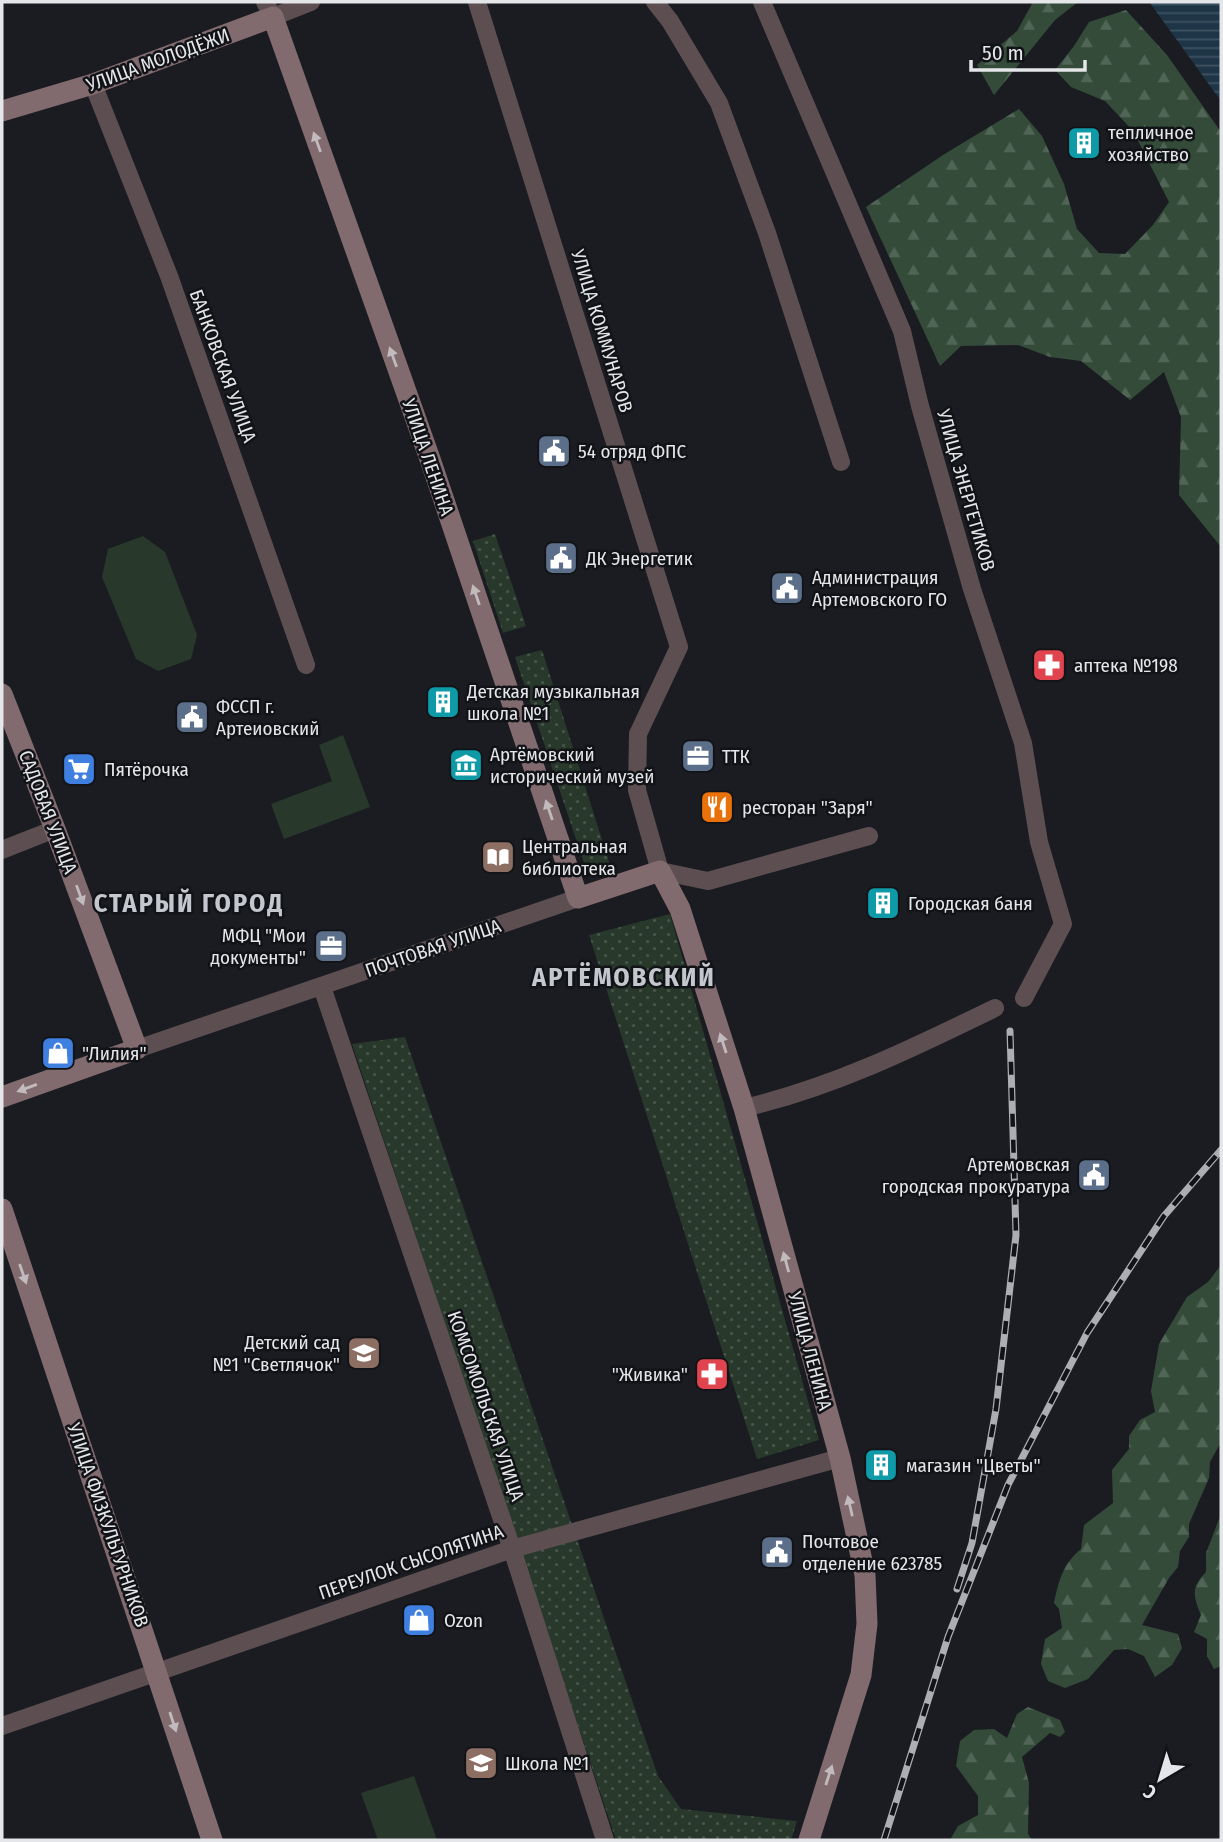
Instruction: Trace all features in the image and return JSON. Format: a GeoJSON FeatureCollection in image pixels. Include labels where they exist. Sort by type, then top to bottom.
{"type":"FeatureCollection","features":[{"type":"Feature","properties":{"kind":"street","name":"УЛИЦА МОЛОДЁЖИ"},"geometry":{"type":"LineString","coordinates":[[2,111],[93,84],[269,10],[311,2]]}},
{"type":"Feature","properties":{"kind":"street","name":"УЛИЦА КОММУНАРОВ"},"geometry":{"type":"LineString","coordinates":[[477,2],[679,647],[638,734],[637,790],[660,871]]}},
{"type":"Feature","properties":{"kind":"street"},"geometry":{"type":"LineString","coordinates":[[655,2],[670,21],[719,103],[767,233],[841,462]]}},
{"type":"Feature","properties":{"kind":"street","name":"УЛИЦА ЭНЕРГЕТИКОВ"},"geometry":{"type":"LineString","coordinates":[[762,2],[902,331],[923,417],[972,589],[1023,743],[1039,842],[1063,925],[1024,998]]}},
{"type":"Feature","properties":{"kind":"street","name":"УЛИЦА ЛЕНИНА"},"geometry":{"type":"LineString","coordinates":[[269,10],[429,459],[578,898]]}},
{"type":"Feature","properties":{"kind":"street","name":"БАНКОВСКАЯ УЛИЦА"},"geometry":{"type":"LineString","coordinates":[[93,84],[169,276],[306,665]]}},
{"type":"Feature","properties":{"kind":"street","name":"САДОВАЯ УЛИЦА"},"geometry":{"type":"LineString","coordinates":[[2,694],[137,1049]]}},
{"type":"Feature","properties":{"kind":"street"},"geometry":{"type":"LineString","coordinates":[[2,850],[55,829]]}},
{"type":"Feature","properties":{"kind":"street","name":"ПОЧТОВАЯ УЛИЦА"},"geometry":{"type":"LineString","coordinates":[[2,1097],[660,871],[708,881],[869,836]]}},
{"type":"Feature","properties":{"kind":"street","name":"УЛИЦА ЛЕНИНА"},"geometry":{"type":"LineString","coordinates":[[660,871],[680,909],[744,1108],[840,1458],[865,1575],[867,1625],[861,1675],[809,1840]]}},
{"type":"Feature","properties":{"kind":"street","name":"КОМСОМОЛЬСКАЯ УЛИЦА"},"geometry":{"type":"LineString","coordinates":[[322,987],[512,1549],[605,1840]]}},
{"type":"Feature","properties":{"kind":"street"},"geometry":{"type":"LineString","coordinates":[[744,1108],[787,1098],[876,1066],[995,1008]]}},
{"type":"Feature","properties":{"kind":"street","name":"УЛИЦА ФИЗКУЛЬТУРНИКОВ"},"geometry":{"type":"LineString","coordinates":[[2,1209],[212,1840]]}},
{"type":"Feature","properties":{"kind":"street","name":"ПЕРЕУЛОК СЫСОЛЯТИНА"},"geometry":{"type":"LineString","coordinates":[[2,1726],[512,1549],[840,1458]]}},
{"type":"Feature","properties":{"kind":"green space"},"geometry":{"type":"Polygon","coordinates":[[[1033,2],[1078,2],[1055,20],[994,95],[977,65],[1017,31],[1033,2]]]}},
{"type":"Feature","properties":{"kind":"green space"},"geometry":{"type":"Polygon","coordinates":[[[1126,10],[1167,55],[1221,132],[1221,547],[1179,495],[1181,417],[1164,372],[1130,400],[1081,361],[1050,357],[1018,345],[961,346],[940,366],[866,207],[943,155],[1019,109],[1042,136],[1064,184],[1077,229],[1099,253],[1125,254],[1153,225],[1169,202],[1133,131],[1105,101],[1071,87],[1055,70],[1089,22],[1126,10]]]}},
{"type":"Feature","properties":{"kind":"green space"},"geometry":{"type":"Polygon","coordinates":[[[495,534],[526,626],[503,633],[473,541],[495,534]]]}},
{"type":"Feature","properties":{"kind":"green space"},"geometry":{"type":"Polygon","coordinates":[[[143,536],[165,552],[197,635],[191,659],[158,671],[136,659],[102,577],[108,549],[143,536]]]}},
{"type":"Feature","properties":{"kind":"green space"},"geometry":{"type":"Polygon","coordinates":[[[542,650],[610,865],[587,872],[515,657],[542,650]]]}},
{"type":"Feature","properties":{"kind":"green space"},"geometry":{"type":"Polygon","coordinates":[[[343,735],[370,807],[284,839],[271,804],[332,781],[319,745],[343,735]]]}},
{"type":"Feature","properties":{"kind":"green space"},"geometry":{"type":"Polygon","coordinates":[[[670,914],[819,1440],[757,1459],[589,935],[670,914]]]}},
{"type":"Feature","properties":{"kind":"green space"},"geometry":{"type":"Polygon","coordinates":[[[405,1037],[658,1776],[681,1809],[797,1821],[791,1840],[616,1840],[352,1044],[405,1037]]]}},
{"type":"Feature","properties":{"kind":"green space"},"geometry":{"type":"Polygon","coordinates":[[[1221,1265],[1221,1442],[1210,1462],[1209,1478],[1189,1524],[1189,1537],[1180,1551],[1178,1567],[1142,1625],[1178,1634],[1182,1648],[1172,1665],[1155,1677],[1144,1656],[1128,1649],[1114,1650],[1088,1679],[1065,1688],[1048,1681],[1041,1664],[1045,1639],[1062,1628],[1059,1609],[1054,1603],[1060,1580],[1070,1561],[1081,1549],[1084,1525],[1113,1503],[1112,1470],[1129,1449],[1129,1436],[1140,1420],[1155,1412],[1151,1391],[1159,1344],[1187,1297],[1208,1282],[1221,1265]]]}},
{"type":"Feature","properties":{"kind":"green space"},"geometry":{"type":"Polygon","coordinates":[[[1221,1514],[1221,1666],[1214,1669],[1207,1656],[1207,1639],[1194,1632],[1201,1615],[1195,1592],[1198,1582],[1206,1572],[1206,1553],[1221,1514]]]}},
{"type":"Feature","properties":{"kind":"green space"},"geometry":{"type":"Polygon","coordinates":[[[1028,1707],[1060,1720],[1065,1732],[1060,1737],[1050,1733],[1022,1757],[1029,1783],[1028,1834],[1032,1840],[950,1840],[958,1826],[978,1815],[978,1796],[956,1766],[960,1741],[974,1730],[994,1729],[1007,1738],[1017,1714],[1028,1707]]]}},
{"type":"Feature","properties":{"kind":"green space"},"geometry":{"type":"Polygon","coordinates":[[[414,1776],[437,1840],[378,1840],[361,1793],[414,1776]]]}},
{"type":"Feature","properties":{"kind":"water"},"geometry":{"type":"Polygon","coordinates":[[[1148,2],[1221,2],[1221,101],[1150,3],[1148,2]]]}},
{"type":"Feature","properties":{"kind":"railway"},"geometry":{"type":"LineString","coordinates":[[957,1589],[972,1543],[996,1409],[1016,1235],[1010,1031]]}},
{"type":"Feature","properties":{"kind":"railway"},"geometry":{"type":"LineString","coordinates":[[884,1840],[948,1637],[1008,1485],[1087,1333],[1164,1216],[1221,1150]]}},
{"type":"Feature","properties":{"kind":"place","name":"тепличное хозяйство"},"geometry":{"type":"Point","coordinates":[1084,143]}},
{"type":"Feature","properties":{"kind":"place","name":"54 отряд ФПС"},"geometry":{"type":"Point","coordinates":[554,451]}},
{"type":"Feature","properties":{"kind":"place","name":"ДК Энергетик"},"geometry":{"type":"Point","coordinates":[561,558]}},
{"type":"Feature","properties":{"kind":"place","name":"Администрация Артемовского ГО"},"geometry":{"type":"Point","coordinates":[787,588]}},
{"type":"Feature","properties":{"kind":"place","name":"аптека №198"},"geometry":{"type":"Point","coordinates":[1049,665]}},
{"type":"Feature","properties":{"kind":"place","name":"Детская музыкальная школа №1"},"geometry":{"type":"Point","coordinates":[443,702]}},
{"type":"Feature","properties":{"kind":"place","name":"ФССП г. Артеиовский"},"geometry":{"type":"Point","coordinates":[192,717]}},
{"type":"Feature","properties":{"kind":"place","name":"ТТК"},"geometry":{"type":"Point","coordinates":[698,756]}},
{"type":"Feature","properties":{"kind":"place","name":"Артёмовский исторический музей"},"geometry":{"type":"Point","coordinates":[466,765]}},
{"type":"Feature","properties":{"kind":"place","name":"Пятёрочка"},"geometry":{"type":"Point","coordinates":[79,769]}},
{"type":"Feature","properties":{"kind":"place","name":"ресторан \"Заря\""},"geometry":{"type":"Point","coordinates":[717,807]}},
{"type":"Feature","properties":{"kind":"place","name":"Центральная библиотека"},"geometry":{"type":"Point","coordinates":[498,857]}},
{"type":"Feature","properties":{"kind":"place","name":"Городская баня"},"geometry":{"type":"Point","coordinates":[883,903]}},
{"type":"Feature","properties":{"kind":"place","name":"МФЦ \"Мои документы\""},"geometry":{"type":"Point","coordinates":[331,946]}},
{"type":"Feature","properties":{"kind":"place","name":"\"Лилия\""},"geometry":{"type":"Point","coordinates":[58,1053]}},
{"type":"Feature","properties":{"kind":"place","name":"Артемовская городская прокуратура"},"geometry":{"type":"Point","coordinates":[1094,1175]}},
{"type":"Feature","properties":{"kind":"place","name":"Детский сад №1 \"Светлячок\""},"geometry":{"type":"Point","coordinates":[364,1353]}},
{"type":"Feature","properties":{"kind":"place","name":"\"Живика\""},"geometry":{"type":"Point","coordinates":[712,1374]}},
{"type":"Feature","properties":{"kind":"place","name":"магазин \"Цветы\""},"geometry":{"type":"Point","coordinates":[881,1465]}},
{"type":"Feature","properties":{"kind":"place","name":"Почтовое отделение 623785"},"geometry":{"type":"Point","coordinates":[777,1552]}},
{"type":"Feature","properties":{"kind":"place","name":"Ozon"},"geometry":{"type":"Point","coordinates":[419,1620]}},
{"type":"Feature","properties":{"kind":"place","name":"Школа №1"},"geometry":{"type":"Point","coordinates":[481,1763]}},
{"type":"Feature","properties":{"kind":"district","name":"СТАРЫЙ ГОРОД"},"geometry":{"type":"Point","coordinates":[189,903]}},
{"type":"Feature","properties":{"kind":"district","name":"АРТЁМОВСКИЙ"},"geometry":{"type":"Point","coordinates":[624,977]}}]}
